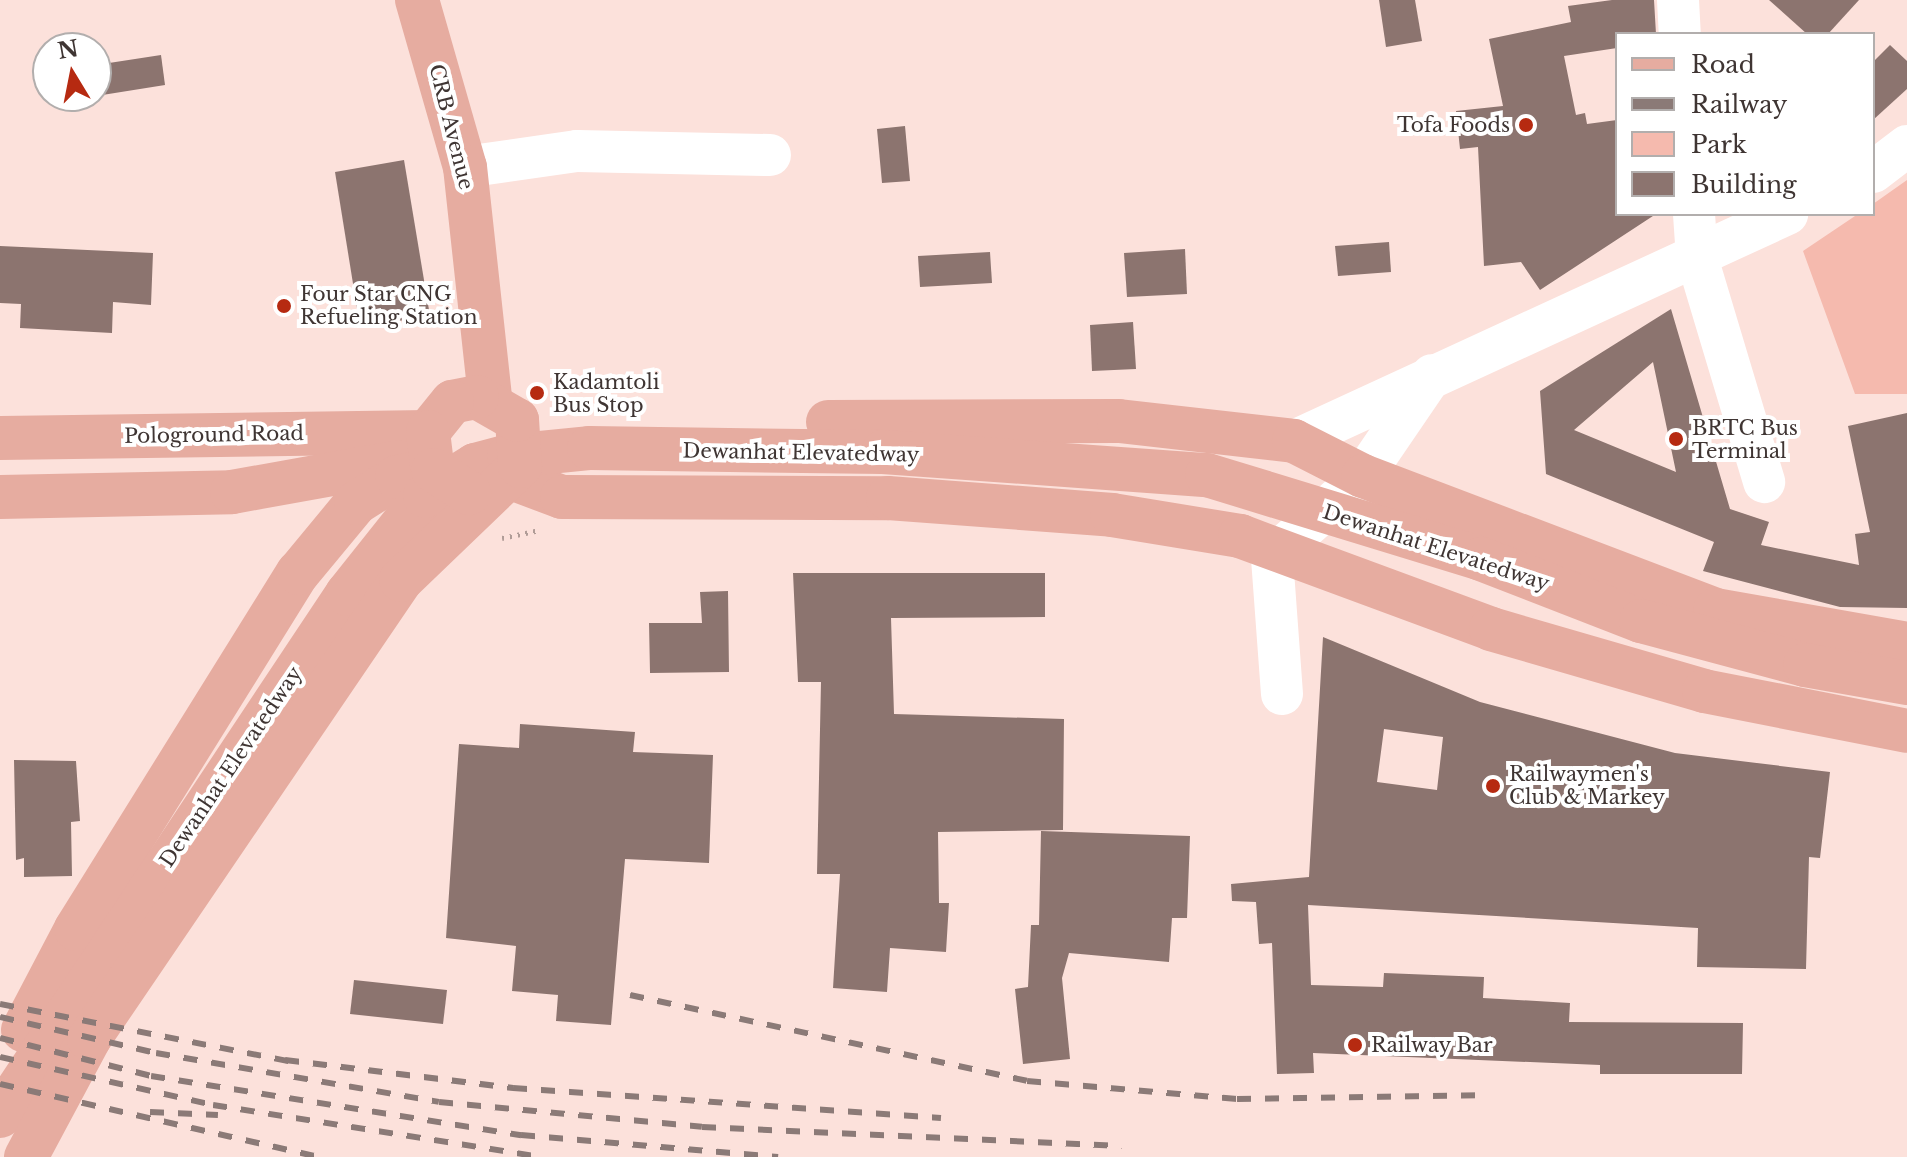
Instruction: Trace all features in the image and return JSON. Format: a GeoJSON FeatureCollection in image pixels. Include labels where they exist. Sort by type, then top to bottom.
{"type":"FeatureCollection","features":[{"type":"Feature","properties":{"kind":"main road","name":"CRB Avenue"},"geometry":{"type":"LineString","coordinates":[[417,0],[465,167],[490,399]]}},
{"type":"Feature","properties":{"kind":"main road"},"geometry":{"type":"LineString","coordinates":[[0,1065],[298,573],[356,503],[397,477],[429,451],[452,402],[490,399],[511,413],[524,436]]}},
{"type":"Feature","properties":{"kind":"main road"},"geometry":{"type":"LineString","coordinates":[[26,1157],[89,1039],[356,645],[401,580],[497,486],[524,436],[590,422],[1119,421],[1294,441],[1363,476],[1715,610],[1907,644]]}},
{"type":"Feature","properties":{"kind":"main road","name":"Pologround Road"},"geometry":{"type":"LineString","coordinates":[[0,438],[429,451]]}},
{"type":"Feature","properties":{"kind":"main road","name":"Dewanhat Elevatedway"},"geometry":{"type":"LineString","coordinates":[[0,1116],[347,594],[425,496],[475,465],[509,456],[589,448],[883,452],[1207,475],[1481,559],[1641,621],[1805,665],[1907,683]]}},
{"type":"Feature","properties":{"kind":"main road"},"geometry":{"type":"LineString","coordinates":[[429,451],[463,493],[497,486],[562,497],[888,498],[1112,515],[1278,546],[1491,629],[1704,691],[1907,731]]}},
{"type":"Feature","properties":{"kind":"main road"},"geometry":{"type":"LineString","coordinates":[[0,497],[232,492],[359,474],[429,451]]}},
{"type":"Feature","properties":{"kind":"street"},"geometry":{"type":"LineString","coordinates":[[1678,0],[1680,32]]}},
{"type":"Feature","properties":{"kind":"street"},"geometry":{"type":"LineString","coordinates":[[465,167],[577,151],[770,155]]}},
{"type":"Feature","properties":{"kind":"street"},"geometry":{"type":"LineString","coordinates":[[1694,216],[1697,258],[1764,482]]}},
{"type":"Feature","properties":{"kind":"street"},"geometry":{"type":"LineString","coordinates":[[1294,441],[1433,374],[1697,258],[1783,216]]}},
{"type":"Feature","properties":{"kind":"street"},"geometry":{"type":"LineString","coordinates":[[1282,694],[1278,546],[1363,476],[1433,374]]}},
{"type":"Feature","properties":{"kind":"path"},"geometry":{"type":"LineString","coordinates":[[490,544],[549,528]]}},
{"type":"Feature","properties":{"kind":"green space"},"geometry":{"type":"Polygon","coordinates":[[[1907,180],[1907,394],[1855,394],[1803,251],[1855,216],[1875,216],[1875,203],[1907,180]]]}},
{"type":"Feature","properties":{"kind":"building"},"geometry":{"type":"Polygon","coordinates":[[[1379,0],[1415,0],[1422,41],[1386,47],[1379,0]]]}},
{"type":"Feature","properties":{"kind":"building"},"geometry":{"type":"Polygon","coordinates":[[[1612,0],[1654,0],[1656,32],[1615,32],[1615,48],[1564,56],[1576,115],[1585,113],[1587,124],[1615,120],[1615,216],[1653,216],[1540,290],[1521,262],[1484,266],[1478,147],[1460,149],[1456,111],[1503,106],[1489,39],[1571,22],[1568,6],[1612,0]]]}},
{"type":"Feature","properties":{"kind":"building"},"geometry":{"type":"Polygon","coordinates":[[[1769,0],[1859,0],[1830,32],[1805,32],[1769,0]]]}},
{"type":"Feature","properties":{"kind":"building"},"geometry":{"type":"Polygon","coordinates":[[[1890,45],[1907,61],[1907,89],[1875,118],[1875,60],[1890,45]]]}},
{"type":"Feature","properties":{"kind":"building"},"geometry":{"type":"Polygon","coordinates":[[[161,55],[165,85],[112,93],[112,63],[161,55]]]}},
{"type":"Feature","properties":{"kind":"building"},"geometry":{"type":"Polygon","coordinates":[[[905,126],[910,181],[882,183],[877,129],[905,126]]]}},
{"type":"Feature","properties":{"kind":"building"},"geometry":{"type":"Polygon","coordinates":[[[404,160],[430,316],[360,327],[335,172],[404,160]]]}},
{"type":"Feature","properties":{"kind":"building"},"geometry":{"type":"Polygon","coordinates":[[[1389,242],[1391,272],[1338,276],[1335,246],[1389,242]]]}},
{"type":"Feature","properties":{"kind":"building"},"geometry":{"type":"Polygon","coordinates":[[[0,246],[153,253],[151,305],[113,302],[112,333],[20,328],[21,304],[0,303],[0,246]]]}},
{"type":"Feature","properties":{"kind":"building"},"geometry":{"type":"Polygon","coordinates":[[[1185,249],[1187,294],[1127,297],[1124,253],[1185,249]]]}},
{"type":"Feature","properties":{"kind":"building"},"geometry":{"type":"Polygon","coordinates":[[[990,252],[992,283],[920,287],[918,256],[990,252]]]}},
{"type":"Feature","properties":{"kind":"building"},"geometry":{"type":"Polygon","coordinates":[[[1671,309],[1730,509],[1769,522],[1761,545],[1859,565],[1855,534],[1870,532],[1848,426],[1907,413],[1907,608],[1840,607],[1703,571],[1714,542],[1546,474],[1540,391],[1671,309]],[[1653,362],[1574,430],[1676,472],[1653,362]]]}},
{"type":"Feature","properties":{"kind":"building"},"geometry":{"type":"Polygon","coordinates":[[[1133,322],[1136,369],[1092,371],[1090,325],[1133,322]]]}},
{"type":"Feature","properties":{"kind":"building"},"geometry":{"type":"Polygon","coordinates":[[[793,573],[1045,573],[1045,617],[891,618],[894,714],[1064,719],[1063,830],[938,832],[939,903],[949,903],[946,952],[890,948],[887,992],[833,988],[840,874],[817,874],[821,682],[798,682],[793,573]]]}},
{"type":"Feature","properties":{"kind":"building"},"geometry":{"type":"Polygon","coordinates":[[[728,591],[729,672],[650,673],[649,623],[702,623],[700,592],[728,591]]]}},
{"type":"Feature","properties":{"kind":"building"},"geometry":{"type":"Polygon","coordinates":[[[1323,637],[1480,702],[1675,753],[1830,772],[1820,858],[1809,857],[1806,969],[1697,967],[1698,928],[1308,905],[1311,985],[1383,987],[1384,973],[1484,977],[1483,998],[1570,1003],[1569,1022],[1743,1023],[1742,1074],[1600,1074],[1600,1065],[1313,1053],[1314,1073],[1277,1074],[1272,943],[1259,944],[1256,902],[1232,901],[1231,884],[1309,877],[1323,637]],[[1384,729],[1377,782],[1437,790],[1443,737],[1384,729]]]}},
{"type":"Feature","properties":{"kind":"building"},"geometry":{"type":"Polygon","coordinates":[[[520,724],[635,732],[633,752],[713,755],[709,863],[625,859],[611,1025],[556,1021],[558,995],[512,991],[516,946],[446,938],[459,744],[519,748],[520,724]]]}},
{"type":"Feature","properties":{"kind":"building"},"geometry":{"type":"Polygon","coordinates":[[[14,760],[76,761],[80,821],[71,822],[72,876],[24,877],[24,858],[16,860],[14,760]]]}},
{"type":"Feature","properties":{"kind":"building"},"geometry":{"type":"Polygon","coordinates":[[[1041,831],[1190,836],[1187,918],[1172,918],[1169,962],[1069,953],[1062,978],[1070,1059],[1023,1064],[1015,989],[1028,987],[1031,925],[1039,925],[1041,831]]]}},
{"type":"Feature","properties":{"kind":"building"},"geometry":{"type":"Polygon","coordinates":[[[354,980],[447,990],[443,1024],[350,1014],[354,980]]]}},
{"type":"Feature","properties":{"kind":"railway"},"geometry":{"type":"LineString","coordinates":[[630,995],[1027,1081],[1237,1099],[1479,1095]]}},
{"type":"Feature","properties":{"kind":"railway"},"geometry":{"type":"LineString","coordinates":[[0,1004],[293,1062]]}},
{"type":"Feature","properties":{"kind":"railway"},"geometry":{"type":"LineString","coordinates":[[0,1017],[156,1053],[439,1102],[702,1127],[1122,1146]]}},
{"type":"Feature","properties":{"kind":"railway"},"geometry":{"type":"LineString","coordinates":[[0,1038],[151,1076],[521,1135],[778,1157]]}},
{"type":"Feature","properties":{"kind":"railway"},"geometry":{"type":"LineString","coordinates":[[0,1057],[213,1105],[542,1157]]}},
{"type":"Feature","properties":{"kind":"railway"},"geometry":{"type":"LineString","coordinates":[[285,1060],[513,1088],[941,1118]]}},
{"type":"Feature","properties":{"kind":"railway"},"geometry":{"type":"LineString","coordinates":[[0,1084],[320,1157]]}},
{"type":"Feature","properties":{"kind":"railway"},"geometry":{"type":"LineString","coordinates":[[150,1112],[218,1115]]}},
{"type":"Feature","properties":{"kind":"place","name":"Tofa Foods"},"geometry":{"type":"Point","coordinates":[1526,125]}},
{"type":"Feature","properties":{"kind":"place","name":"Four Star CNG Refueling Station"},"geometry":{"type":"Point","coordinates":[284,306]}},
{"type":"Feature","properties":{"kind":"place","name":"Kadamtoli Bus Stop"},"geometry":{"type":"Point","coordinates":[537,393]}},
{"type":"Feature","properties":{"kind":"place","name":"BRTC Bus Terminal"},"geometry":{"type":"Point","coordinates":[1676,439]}},
{"type":"Feature","properties":{"kind":"place","name":"Railwaymen's Club & Markey"},"geometry":{"type":"Point","coordinates":[1493,786]}},
{"type":"Feature","properties":{"kind":"place","name":"Railway Bar"},"geometry":{"type":"Point","coordinates":[1355,1045]}}]}
